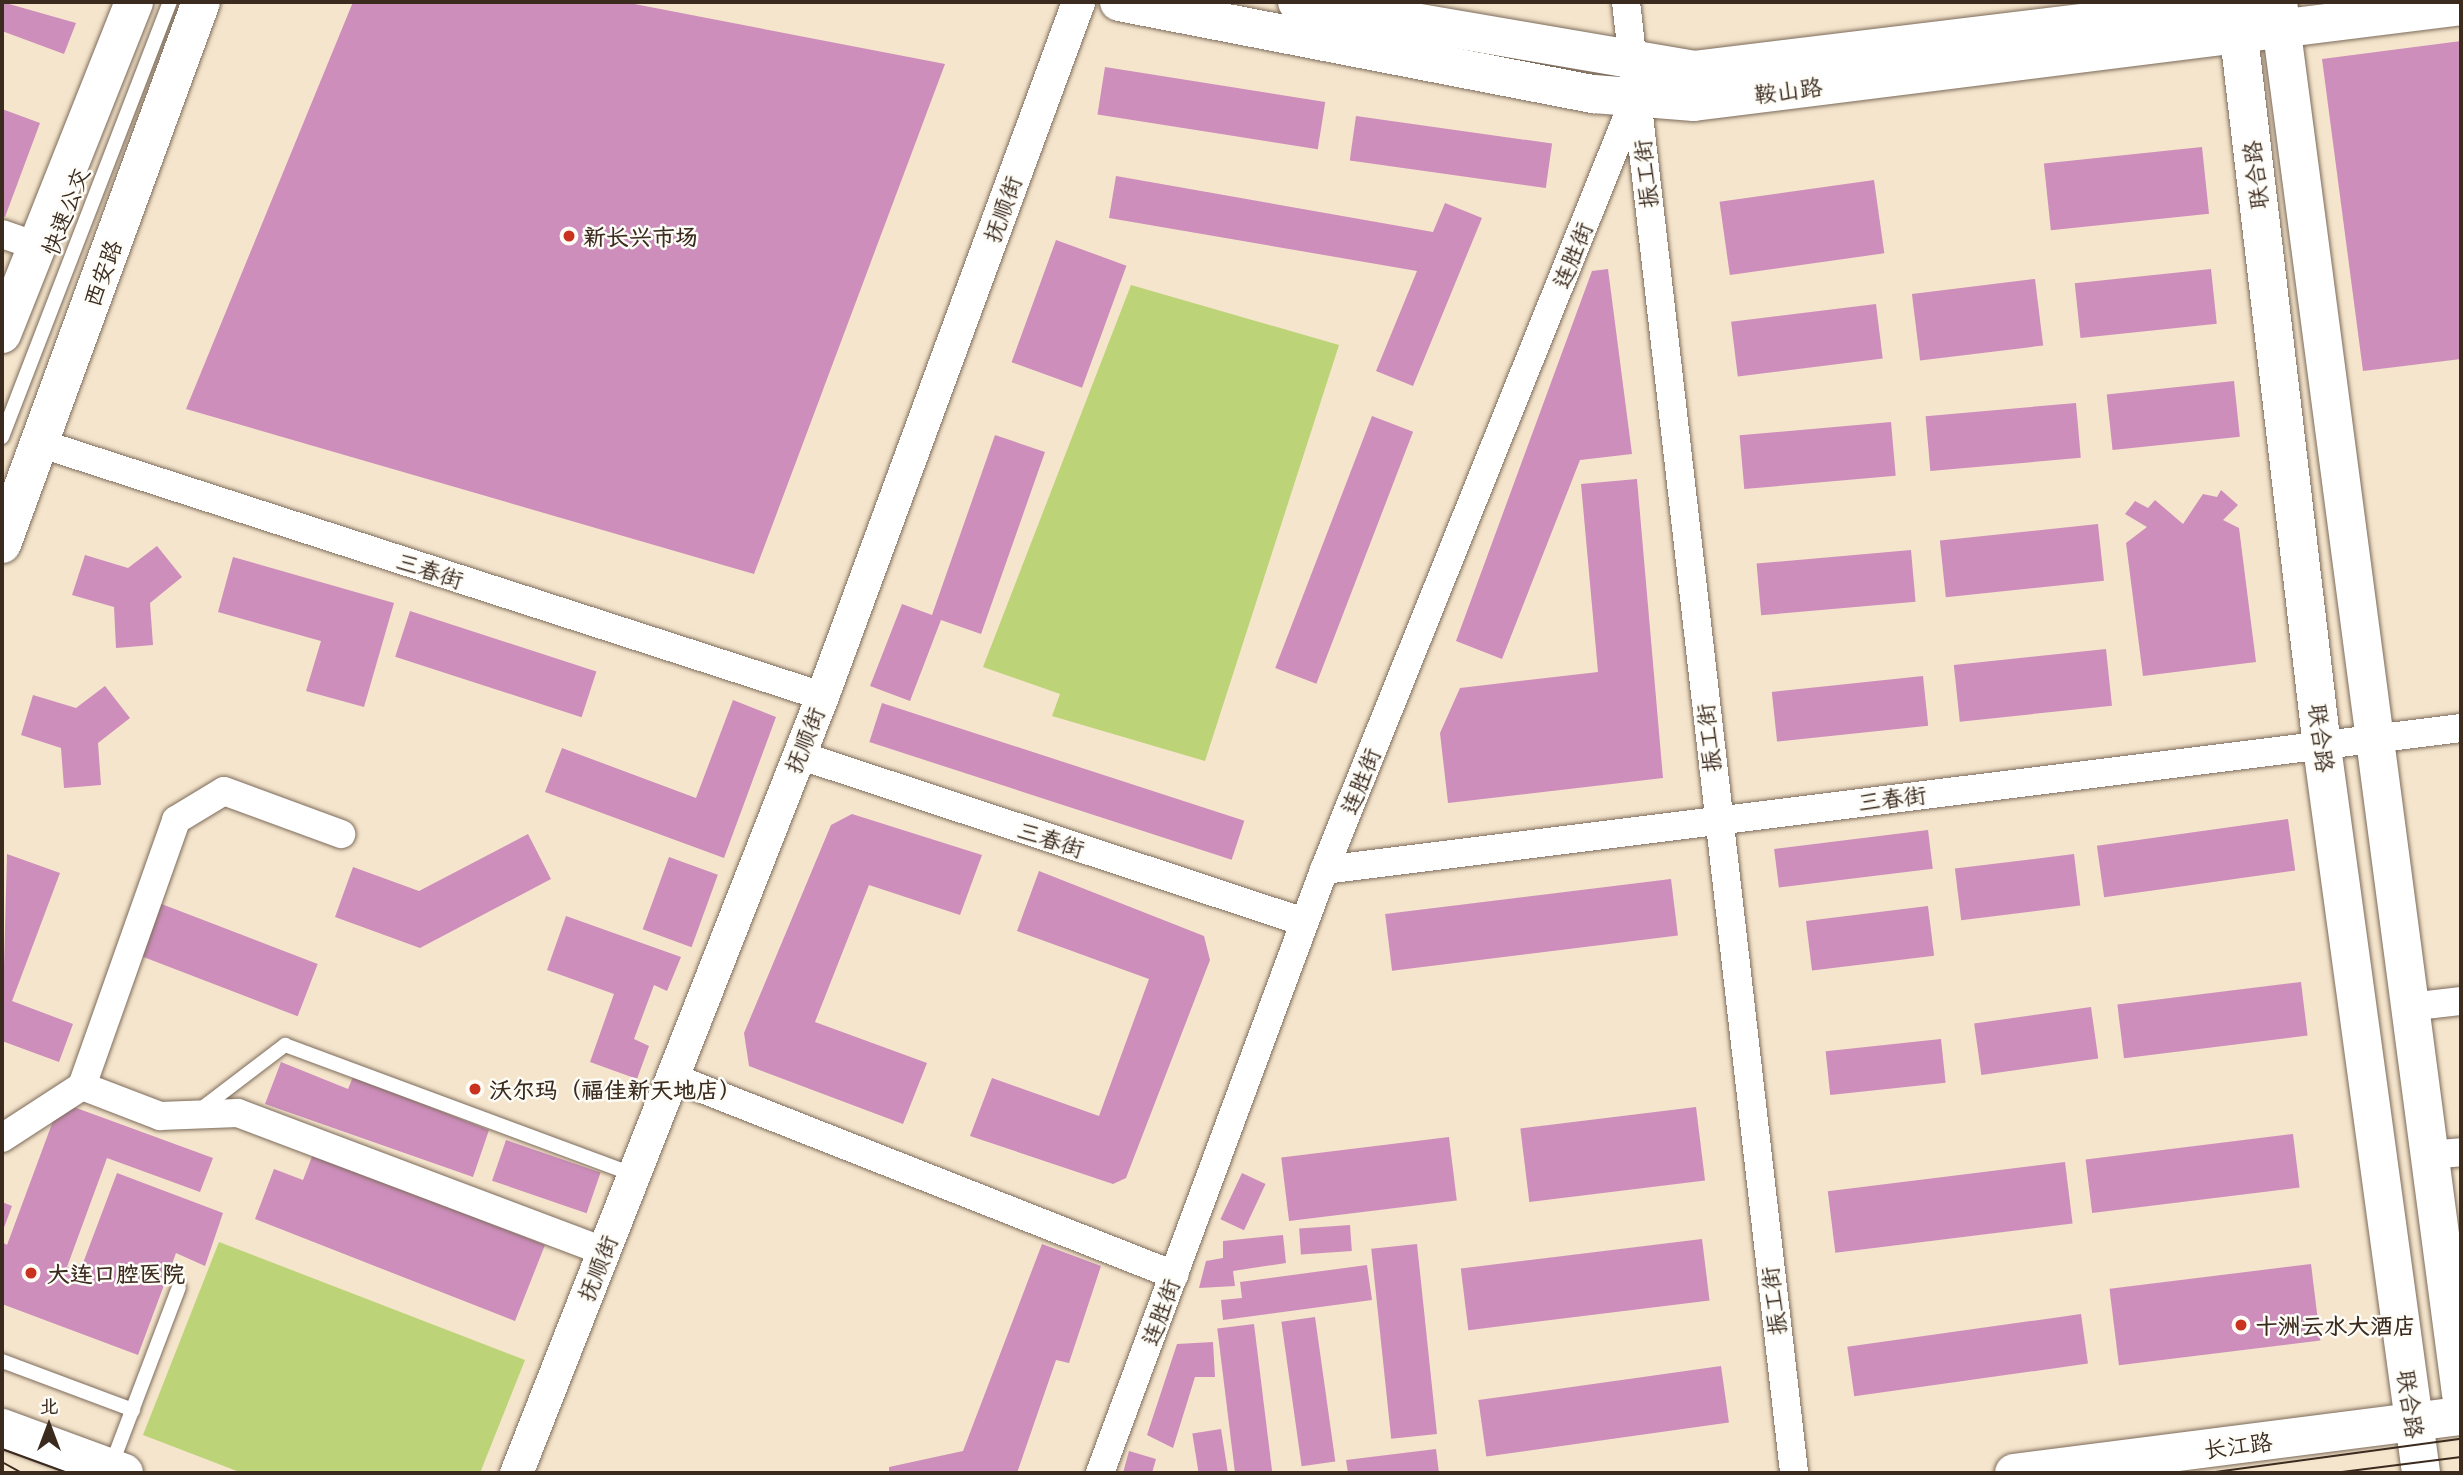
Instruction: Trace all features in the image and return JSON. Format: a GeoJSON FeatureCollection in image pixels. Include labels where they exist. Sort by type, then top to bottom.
{"type":"FeatureCollection","features":[{"type":"Feature","properties":{"kind":"main road"},"geometry":{"type":"LineString","coordinates":[[2,334],[39,247],[134,2]]}},
{"type":"Feature","properties":{"kind":"main road","name":"西安路"},"geometry":{"type":"LineString","coordinates":[[2,544],[201,2]]}},
{"type":"Feature","properties":{"kind":"main road","name":"鞍山路"},"geometry":{"type":"LineString","coordinates":[[1119,2],[1594,94],[1634,79]]}},
{"type":"Feature","properties":{"kind":"main road","name":"鞍山路"},"geometry":{"type":"LineString","coordinates":[[1297,2],[1634,79],[1694,102],[2240,10],[2279,15],[2461,6]]}},
{"type":"Feature","properties":{"kind":"main road","name":"联合路"},"geometry":{"type":"LineString","coordinates":[[2240,10],[2322,747],[2421,1473]]}},
{"type":"Feature","properties":{"kind":"main road","name":"联合路"},"geometry":{"type":"LineString","coordinates":[[2279,15],[2409,1007],[2445,1153],[2461,1394]]}},
{"type":"Feature","properties":{"kind":"main road","name":"长江路"},"geometry":{"type":"LineString","coordinates":[[2014,1473],[2461,1416]]}},
{"type":"Feature","properties":{"kind":"main road"},"geometry":{"type":"LineString","coordinates":[[2,1428],[117,1471]]}},
{"type":"Feature","properties":{"kind":"street","name":"抚顺街"},"geometry":{"type":"LineString","coordinates":[[516,1473],[822,696],[1079,2]]}},
{"type":"Feature","properties":{"kind":"street","name":"振工街"},"geometry":{"type":"LineString","coordinates":[[1626,2],[1717,819],[1794,1473]]}},
{"type":"Feature","properties":{"kind":"street","name":"连胜街"},"geometry":{"type":"LineString","coordinates":[[1100,1473],[1304,922],[1634,79]]}},
{"type":"Feature","properties":{"kind":"street"},"geometry":{"type":"LineString","coordinates":[[2,234],[39,247]]}},
{"type":"Feature","properties":{"kind":"street","name":"三春街"},"geometry":{"type":"LineString","coordinates":[[39,443],[822,696]]}},
{"type":"Feature","properties":{"kind":"street","name":"三春街"},"geometry":{"type":"LineString","coordinates":[[1324,870],[2461,728]]}},
{"type":"Feature","properties":{"kind":"street","name":"三春街"},"geometry":{"type":"LineString","coordinates":[[799,755],[1304,922]]}},
{"type":"Feature","properties":{"kind":"street"},"geometry":{"type":"LineString","coordinates":[[2,1138],[82,1086],[176,820],[224,790],[341,834]]}},
{"type":"Feature","properties":{"kind":"street"},"geometry":{"type":"LineString","coordinates":[[2409,1007],[2461,1001]]}},
{"type":"Feature","properties":{"kind":"street"},"geometry":{"type":"LineString","coordinates":[[672,1077],[1174,1275]]}},
{"type":"Feature","properties":{"kind":"street"},"geometry":{"type":"LineString","coordinates":[[82,1086],[160,1115],[238,1113],[604,1251]]}},
{"type":"Feature","properties":{"kind":"lane","name":"快速公交"},"geometry":{"type":"LineString","coordinates":[[2,437],[170,2]]}},
{"type":"Feature","properties":{"kind":"lane"},"geometry":{"type":"LineString","coordinates":[[193,1115],[285,1045],[634,1175]]}},
{"type":"Feature","properties":{"kind":"lane"},"geometry":{"type":"LineString","coordinates":[[117,1471],[133,1410],[178,1287]]}},
{"type":"Feature","properties":{"kind":"lane"},"geometry":{"type":"LineString","coordinates":[[2,1361],[133,1410]]}},
{"type":"Feature","properties":{"kind":"green space"},"geometry":{"type":"Polygon","coordinates":[[[1131,285],[1339,345],[1205,761],[1052,716],[1060,694],[983,667],[1131,285]]]}},
{"type":"Feature","properties":{"kind":"green space"},"geometry":{"type":"Polygon","coordinates":[[[219,1242],[525,1360],[480,1473],[242,1473],[143,1435],[219,1242]]]}},
{"type":"Feature","properties":{"kind":"building"},"geometry":{"type":"Polygon","coordinates":[[[2,2],[76,23],[64,54],[2,31],[2,2]]]}},
{"type":"Feature","properties":{"kind":"building","name":"新长兴市场"},"geometry":{"type":"Polygon","coordinates":[[[353,2],[624,2],[945,64],[754,574],[186,409],[353,2]]]}},
{"type":"Feature","properties":{"kind":"building"},"geometry":{"type":"Polygon","coordinates":[[[2461,41],[2461,359],[2363,371],[2322,59],[2461,41]]]}},
{"type":"Feature","properties":{"kind":"building"},"geometry":{"type":"Polygon","coordinates":[[[1105,67],[1325,102],[1318,149],[1097,114],[1105,67]]]}},
{"type":"Feature","properties":{"kind":"building"},"geometry":{"type":"Polygon","coordinates":[[[2,109],[40,123],[5,217],[2,216],[2,109]]]}},
{"type":"Feature","properties":{"kind":"building"},"geometry":{"type":"Polygon","coordinates":[[[1356,116],[1552,144],[1546,188],[1350,161],[1356,116]]]}},
{"type":"Feature","properties":{"kind":"building"},"geometry":{"type":"Polygon","coordinates":[[[2202,147],[2209,214],[2051,230],[2044,164],[2202,147]]]}},
{"type":"Feature","properties":{"kind":"building"},"geometry":{"type":"Polygon","coordinates":[[[1116,176],[1433,232],[1445,203],[1482,218],[1413,386],[1376,371],[1417,271],[1109,218],[1116,176]]]}},
{"type":"Feature","properties":{"kind":"building"},"geometry":{"type":"Polygon","coordinates":[[[1874,180],[1884,253],[1730,275],[1720,202],[1874,180]]]}},
{"type":"Feature","properties":{"kind":"building"},"geometry":{"type":"Polygon","coordinates":[[[1056,240],[1126,266],[1082,388],[1012,362],[1056,240]]]}},
{"type":"Feature","properties":{"kind":"building"},"geometry":{"type":"Polygon","coordinates":[[[1608,269],[1632,454],[1580,460],[1502,659],[1456,641],[1592,271],[1608,269]]]}},
{"type":"Feature","properties":{"kind":"building"},"geometry":{"type":"Polygon","coordinates":[[[2211,269],[2217,324],[2080,338],[2075,283],[2211,269]]]}},
{"type":"Feature","properties":{"kind":"building"},"geometry":{"type":"Polygon","coordinates":[[[2035,279],[2043,346],[1920,361],[1912,294],[2035,279]]]}},
{"type":"Feature","properties":{"kind":"building"},"geometry":{"type":"Polygon","coordinates":[[[1876,304],[1883,359],[1738,376],[1731,322],[1876,304]]]}},
{"type":"Feature","properties":{"kind":"building"},"geometry":{"type":"Polygon","coordinates":[[[2234,381],[2240,437],[2113,450],[2107,394],[2234,381]]]}},
{"type":"Feature","properties":{"kind":"building"},"geometry":{"type":"Polygon","coordinates":[[[2076,403],[2081,458],[1930,471],[1926,416],[2076,403]]]}},
{"type":"Feature","properties":{"kind":"building"},"geometry":{"type":"Polygon","coordinates":[[[1372,416],[1413,432],[1316,684],[1275,668],[1372,416]]]}},
{"type":"Feature","properties":{"kind":"building"},"geometry":{"type":"Polygon","coordinates":[[[1891,422],[1896,476],[1744,489],[1740,435],[1891,422]]]}},
{"type":"Feature","properties":{"kind":"building"},"geometry":{"type":"Polygon","coordinates":[[[995,435],[1045,452],[981,634],[941,620],[910,701],[870,686],[902,604],[932,615],[995,435]]]}},
{"type":"Feature","properties":{"kind":"building"},"geometry":{"type":"Polygon","coordinates":[[[1637,479],[1663,778],[1448,803],[1440,733],[1460,688],[1598,672],[1581,484],[1637,479]]]}},
{"type":"Feature","properties":{"kind":"building"},"geometry":{"type":"Polygon","coordinates":[[[2221,490],[2238,505],[2223,520],[2239,528],[2256,662],[2143,676],[2126,543],[2147,527],[2125,514],[2135,501],[2148,508],[2155,500],[2183,524],[2203,494],[2217,497],[2221,490]]]}},
{"type":"Feature","properties":{"kind":"building"},"geometry":{"type":"Polygon","coordinates":[[[2098,524],[2104,581],[1946,597],[1940,541],[2098,524]]]}},
{"type":"Feature","properties":{"kind":"building"},"geometry":{"type":"Polygon","coordinates":[[[157,546],[182,577],[150,603],[153,645],[116,648],[114,607],[72,595],[85,555],[128,568],[157,546]]]}},
{"type":"Feature","properties":{"kind":"building"},"geometry":{"type":"Polygon","coordinates":[[[1911,550],[1916,602],[1761,615],[1757,564],[1911,550]]]}},
{"type":"Feature","properties":{"kind":"building"},"geometry":{"type":"Polygon","coordinates":[[[233,557],[394,603],[364,707],[306,691],[321,641],[218,612],[233,557]]]}},
{"type":"Feature","properties":{"kind":"building"},"geometry":{"type":"Polygon","coordinates":[[[410,611],[596,672],[582,717],[395,657],[410,611]]]}},
{"type":"Feature","properties":{"kind":"building"},"geometry":{"type":"Polygon","coordinates":[[[2106,649],[2112,706],[1960,722],[1954,665],[2106,649]]]}},
{"type":"Feature","properties":{"kind":"building"},"geometry":{"type":"Polygon","coordinates":[[[1923,676],[1928,726],[1777,742],[1772,692],[1923,676]]]}},
{"type":"Feature","properties":{"kind":"building"},"geometry":{"type":"Polygon","coordinates":[[[105,686],[130,718],[98,743],[101,785],[64,788],[61,748],[21,735],[33,695],[76,708],[105,686]]]}},
{"type":"Feature","properties":{"kind":"building"},"geometry":{"type":"Polygon","coordinates":[[[733,700],[776,717],[724,858],[545,792],[562,748],[696,798],[733,700]]]}},
{"type":"Feature","properties":{"kind":"building"},"geometry":{"type":"Polygon","coordinates":[[[882,703],[1244,821],[1232,860],[869,742],[882,703]]]}},
{"type":"Feature","properties":{"kind":"building"},"geometry":{"type":"Polygon","coordinates":[[[852,814],[982,855],[960,915],[869,885],[815,1022],[927,1063],[903,1124],[749,1066],[744,1033],[831,825],[852,814]]]}},
{"type":"Feature","properties":{"kind":"building"},"geometry":{"type":"Polygon","coordinates":[[[2288,819],[2295,870],[2104,897],[2097,846],[2288,819]]]}},
{"type":"Feature","properties":{"kind":"building"},"geometry":{"type":"Polygon","coordinates":[[[1928,830],[1933,869],[1779,888],[1774,849],[1928,830]]]}},
{"type":"Feature","properties":{"kind":"building"},"geometry":{"type":"Polygon","coordinates":[[[528,834],[551,879],[420,948],[335,917],[353,867],[419,891],[528,834]]]}},
{"type":"Feature","properties":{"kind":"building"},"geometry":{"type":"Polygon","coordinates":[[[7,854],[60,873],[12,1001],[73,1024],[59,1062],[2,1041],[7,854]]]}},
{"type":"Feature","properties":{"kind":"building"},"geometry":{"type":"Polygon","coordinates":[[[2074,854],[2080,906],[1961,920],[1955,869],[2074,854]]]}},
{"type":"Feature","properties":{"kind":"building"},"geometry":{"type":"Polygon","coordinates":[[[669,857],[718,875],[692,947],[643,929],[669,857]]]}},
{"type":"Feature","properties":{"kind":"building"},"geometry":{"type":"Polygon","coordinates":[[[1039,871],[1204,936],[1210,960],[1126,1178],[1113,1184],[970,1136],[992,1078],[1099,1116],[1149,979],[1017,931],[1039,871]]]}},
{"type":"Feature","properties":{"kind":"building"},"geometry":{"type":"Polygon","coordinates":[[[1671,879],[1678,936],[1392,971],[1385,914],[1671,879]]]}},
{"type":"Feature","properties":{"kind":"building"},"geometry":{"type":"Polygon","coordinates":[[[159,903],[318,964],[298,1016],[139,955],[159,903]]]}},
{"type":"Feature","properties":{"kind":"building"},"geometry":{"type":"Polygon","coordinates":[[[1928,906],[1934,956],[1812,971],[1806,921],[1928,906]]]}},
{"type":"Feature","properties":{"kind":"building"},"geometry":{"type":"Polygon","coordinates":[[[566,916],[681,957],[667,991],[654,985],[634,1039],[649,1046],[637,1079],[590,1062],[614,994],[547,970],[566,916]]]}},
{"type":"Feature","properties":{"kind":"building"},"geometry":{"type":"Polygon","coordinates":[[[2301,982],[2308,1036],[2124,1058],[2117,1005],[2301,982]]]}},
{"type":"Feature","properties":{"kind":"building"},"geometry":{"type":"Polygon","coordinates":[[[2091,1007],[2098,1058],[1981,1075],[1974,1023],[2091,1007]]]}},
{"type":"Feature","properties":{"kind":"building"},"geometry":{"type":"Polygon","coordinates":[[[1941,1039],[1946,1083],[1830,1095],[1826,1051],[1941,1039]]]}},
{"type":"Feature","properties":{"kind":"building"},"geometry":{"type":"Polygon","coordinates":[[[281,1062],[348,1089],[353,1077],[489,1130],[473,1177],[265,1104],[281,1062]]]}},
{"type":"Feature","properties":{"kind":"building"},"geometry":{"type":"Polygon","coordinates":[[[60,1102],[213,1158],[200,1192],[107,1158],[67,1267],[80,1271],[117,1173],[223,1213],[205,1266],[176,1253],[138,1355],[2,1304],[2,1242],[7,1245],[60,1102]]]}},
{"type":"Feature","properties":{"kind":"building"},"geometry":{"type":"Polygon","coordinates":[[[1696,1107],[1705,1180],[1529,1202],[1520,1129],[1696,1107]]]}},
{"type":"Feature","properties":{"kind":"building"},"geometry":{"type":"Polygon","coordinates":[[[2293,1134],[2300,1188],[2092,1213],[2086,1159],[2293,1134]]]}},
{"type":"Feature","properties":{"kind":"building"},"geometry":{"type":"Polygon","coordinates":[[[1449,1137],[1457,1201],[1289,1221],[1281,1158],[1449,1137]]]}},
{"type":"Feature","properties":{"kind":"building"},"geometry":{"type":"Polygon","coordinates":[[[506,1140],[601,1173],[587,1213],[492,1181],[506,1140]]]}},
{"type":"Feature","properties":{"kind":"building"},"geometry":{"type":"Polygon","coordinates":[[[313,1154],[545,1245],[515,1321],[255,1219],[274,1169],[303,1180],[313,1154]]]}},
{"type":"Feature","properties":{"kind":"building"},"geometry":{"type":"Polygon","coordinates":[[[2065,1162],[2073,1224],[1835,1253],[1828,1191],[2065,1162]]]}},
{"type":"Feature","properties":{"kind":"building"},"geometry":{"type":"Polygon","coordinates":[[[1242,1173],[1266,1184],[1244,1230],[1220,1219],[1242,1173]]]}},
{"type":"Feature","properties":{"kind":"building"},"geometry":{"type":"Polygon","coordinates":[[[2,1202],[12,1206],[2,1233],[2,1202]]]}},
{"type":"Feature","properties":{"kind":"building"},"geometry":{"type":"Polygon","coordinates":[[[1350,1225],[1352,1251],[1301,1254],[1299,1229],[1350,1225]]]}},
{"type":"Feature","properties":{"kind":"building"},"geometry":{"type":"Polygon","coordinates":[[[1283,1235],[1286,1263],[1233,1271],[1235,1286],[1199,1288],[1206,1261],[1223,1258],[1223,1241],[1283,1235]]]}},
{"type":"Feature","properties":{"kind":"building"},"geometry":{"type":"Polygon","coordinates":[[[1702,1239],[1710,1301],[1468,1330],[1461,1269],[1702,1239]]]}},
{"type":"Feature","properties":{"kind":"building"},"geometry":{"type":"Polygon","coordinates":[[[1042,1244],[1101,1266],[1069,1363],[1056,1360],[1017,1473],[889,1473],[889,1467],[963,1451],[1042,1244]]]}},
{"type":"Feature","properties":{"kind":"building"},"geometry":{"type":"Polygon","coordinates":[[[1417,1244],[1437,1434],[1391,1439],[1371,1249],[1417,1244]]]}},
{"type":"Feature","properties":{"kind":"building"},"geometry":{"type":"Polygon","coordinates":[[[2311,1264],[2320,1340],[2119,1365],[2110,1289],[2311,1264]]]}},
{"type":"Feature","properties":{"kind":"building"},"geometry":{"type":"Polygon","coordinates":[[[1367,1265],[1372,1300],[1223,1320],[1221,1300],[1242,1298],[1240,1282],[1367,1265]]]}},
{"type":"Feature","properties":{"kind":"building"},"geometry":{"type":"Polygon","coordinates":[[[2081,1314],[2088,1364],[1854,1396],[1847,1347],[2081,1314]]]}},
{"type":"Feature","properties":{"kind":"building"},"geometry":{"type":"Polygon","coordinates":[[[1315,1317],[1335,1462],[1302,1466],[1281,1322],[1315,1317]]]}},
{"type":"Feature","properties":{"kind":"building"},"geometry":{"type":"Polygon","coordinates":[[[1254,1324],[1272,1472],[1235,1473],[1217,1329],[1254,1324]]]}},
{"type":"Feature","properties":{"kind":"building"},"geometry":{"type":"Polygon","coordinates":[[[1213,1342],[1215,1377],[1195,1377],[1173,1448],[1147,1435],[1177,1344],[1213,1342]]]}},
{"type":"Feature","properties":{"kind":"building"},"geometry":{"type":"Polygon","coordinates":[[[1721,1366],[1729,1422],[1486,1457],[1478,1400],[1721,1366]]]}},
{"type":"Feature","properties":{"kind":"building"},"geometry":{"type":"Polygon","coordinates":[[[1221,1429],[1228,1473],[1199,1473],[1192,1434],[1221,1429]]]}},
{"type":"Feature","properties":{"kind":"building"},"geometry":{"type":"Polygon","coordinates":[[[1436,1449],[1439,1473],[1348,1473],[1346,1460],[1436,1449]]]}},
{"type":"Feature","properties":{"kind":"building"},"geometry":{"type":"Polygon","coordinates":[[[1129,1451],[1156,1459],[1152,1473],[1123,1473],[1129,1451]]]}},
{"type":"Feature","properties":{"kind":"tram line"},"geometry":{"type":"LineString","coordinates":[[2208,1473],[2461,1439]]}},
{"type":"Feature","properties":{"kind":"tram line"},"geometry":{"type":"LineString","coordinates":[[2,1449],[68,1473]]}},
{"type":"Feature","properties":{"kind":"tram line"},"geometry":{"type":"LineString","coordinates":[[2334,1473],[2461,1457]]}},
{"type":"Feature","properties":{"kind":"tram line"},"geometry":{"type":"LineString","coordinates":[[2,1462],[22,1473]]}},
{"type":"Feature","properties":{"kind":"place","name":"新长兴市场"},"geometry":{"type":"Point","coordinates":[569,236]}},
{"type":"Feature","properties":{"kind":"place","name":"沃尔玛（福佳新天地店）"},"geometry":{"type":"Point","coordinates":[475,1089]}},
{"type":"Feature","properties":{"kind":"place","name":"大连口腔医院"},"geometry":{"type":"Point","coordinates":[31,1273]}},
{"type":"Feature","properties":{"kind":"place","name":"十洲云水大酒店"},"geometry":{"type":"Point","coordinates":[2241,1325]}}]}
